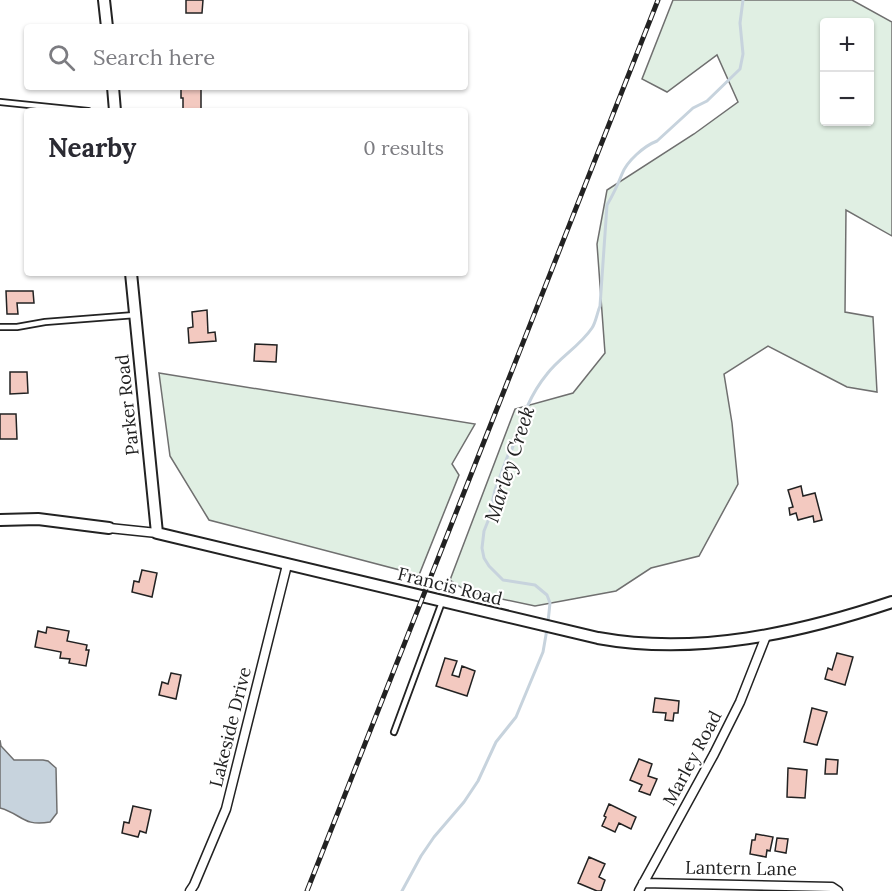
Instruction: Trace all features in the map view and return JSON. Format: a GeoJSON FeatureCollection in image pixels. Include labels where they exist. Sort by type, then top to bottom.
{"type":"FeatureCollection","features":[{"type":"Feature","properties":{"kind":"street"},"geometry":{"type":"LineString","coordinates":[[104,0],[107,24]]}},
{"type":"Feature","properties":{"kind":"street"},"geometry":{"type":"LineString","coordinates":[[112,90],[115,108]]}},
{"type":"Feature","properties":{"kind":"street","name":"Parker Road"},"geometry":{"type":"LineString","coordinates":[[131,276],[157,533]]}},
{"type":"Feature","properties":{"kind":"street","name":"Francis Road"},"geometry":{"type":"LineString","coordinates":[[0,520],[38,519],[157,533],[611,640],[665,644],[709,643],[766,636],[859,613],[892,602]]}},
{"type":"Feature","properties":{"kind":"street","name":"Lakeside Drive"},"geometry":{"type":"LineString","coordinates":[[190,891],[226,809],[287,565]]}},
{"type":"Feature","properties":{"kind":"street","name":"Marley Road"},"geometry":{"type":"LineString","coordinates":[[641,887],[740,702],[766,636]]}},
{"type":"Feature","properties":{"kind":"street","name":"Lantern Lane"},"geometry":{"type":"LineString","coordinates":[[641,887],[832,887],[838,891]]}},
{"type":"Feature","properties":{"kind":"lane"},"geometry":{"type":"LineString","coordinates":[[0,102],[59,108]]}},
{"type":"Feature","properties":{"kind":"lane"},"geometry":{"type":"LineString","coordinates":[[0,327],[135,315]]}},
{"type":"Feature","properties":{"kind":"lane"},"geometry":{"type":"LineString","coordinates":[[394,732],[442,602]]}},
{"type":"Feature","properties":{"kind":"green space"},"geometry":{"type":"Polygon","coordinates":[[[673,0],[852,0],[892,22],[892,236],[846,210],[845,312],[873,317],[877,392],[847,387],[768,346],[724,374],[738,484],[699,556],[651,568],[616,591],[535,606],[468,592],[450,580],[515,409],[573,393],[605,353],[597,244],[607,190],[694,134],[738,102],[717,55],[667,92],[642,79],[673,0]]]}},
{"type":"Feature","properties":{"kind":"green space"},"geometry":{"type":"Polygon","coordinates":[[[159,373],[475,424],[452,464],[459,475],[419,575],[209,520],[170,456],[159,373]]]}},
{"type":"Feature","properties":{"kind":"shaded area"},"geometry":{"type":"Polygon","coordinates":[[[0,740],[1,746],[14,760],[43,760],[56,768],[57,813],[50,822],[34,823],[0,808],[0,740]]]}},
{"type":"Feature","properties":{"kind":"building"},"geometry":{"type":"Polygon","coordinates":[[[186,0],[203,0],[202,13],[186,13],[186,0]]]}},
{"type":"Feature","properties":{"kind":"building"},"geometry":{"type":"Polygon","coordinates":[[[181,90],[201,90],[201,108],[183,108],[183,98],[181,98],[181,90]]]}},
{"type":"Feature","properties":{"kind":"building"},"geometry":{"type":"Polygon","coordinates":[[[6,291],[33,291],[34,303],[17,303],[18,314],[7,314],[6,291]]]}},
{"type":"Feature","properties":{"kind":"building"},"geometry":{"type":"Polygon","coordinates":[[[207,310],[208,333],[215,332],[216,341],[189,343],[188,328],[193,327],[192,312],[207,310]]]}},
{"type":"Feature","properties":{"kind":"building"},"geometry":{"type":"Polygon","coordinates":[[[255,344],[277,345],[276,362],[254,361],[255,344]]]}},
{"type":"Feature","properties":{"kind":"building"},"geometry":{"type":"Polygon","coordinates":[[[10,372],[27,372],[28,393],[10,394],[10,372]]]}},
{"type":"Feature","properties":{"kind":"building"},"geometry":{"type":"Polygon","coordinates":[[[0,414],[16,414],[17,439],[0,439],[0,414]]]}},
{"type":"Feature","properties":{"kind":"building"},"geometry":{"type":"Polygon","coordinates":[[[801,486],[803,496],[815,493],[822,520],[814,522],[813,516],[798,520],[796,513],[790,515],[789,508],[793,507],[788,490],[801,486]]]}},
{"type":"Feature","properties":{"kind":"building"},"geometry":{"type":"Polygon","coordinates":[[[142,570],[157,573],[152,597],[132,592],[134,581],[139,582],[142,570]]]}},
{"type":"Feature","properties":{"kind":"building"},"geometry":{"type":"Polygon","coordinates":[[[47,627],[69,631],[67,641],[87,645],[86,650],[89,650],[86,666],[69,663],[70,659],[60,658],[61,652],[35,647],[38,631],[46,633],[47,627]]]}},
{"type":"Feature","properties":{"kind":"building"},"geometry":{"type":"Polygon","coordinates":[[[837,653],[853,657],[845,685],[825,679],[828,668],[832,670],[837,653]]]}},
{"type":"Feature","properties":{"kind":"building"},"geometry":{"type":"Polygon","coordinates":[[[445,658],[457,661],[452,675],[459,677],[462,666],[475,671],[467,696],[436,686],[445,658]]]}},
{"type":"Feature","properties":{"kind":"building"},"geometry":{"type":"Polygon","coordinates":[[[171,673],[181,675],[176,699],[159,695],[162,682],[168,684],[171,673]]]}},
{"type":"Feature","properties":{"kind":"building"},"geometry":{"type":"Polygon","coordinates":[[[655,698],[679,701],[678,713],[674,713],[673,721],[665,720],[666,713],[653,712],[655,698]]]}},
{"type":"Feature","properties":{"kind":"building"},"geometry":{"type":"Polygon","coordinates":[[[812,708],[827,712],[817,745],[804,742],[812,708]]]}},
{"type":"Feature","properties":{"kind":"building"},"geometry":{"type":"Polygon","coordinates":[[[639,759],[652,764],[648,776],[657,779],[650,795],[639,791],[642,785],[630,780],[639,759]]]}},
{"type":"Feature","properties":{"kind":"building"},"geometry":{"type":"Polygon","coordinates":[[[826,759],[838,760],[837,774],[825,774],[826,759]]]}},
{"type":"Feature","properties":{"kind":"building"},"geometry":{"type":"Polygon","coordinates":[[[788,768],[807,770],[805,798],[787,797],[788,768]]]}},
{"type":"Feature","properties":{"kind":"building"},"geometry":{"type":"Polygon","coordinates":[[[609,804],[636,817],[631,829],[619,823],[615,832],[602,826],[609,804]]]}},
{"type":"Feature","properties":{"kind":"building"},"geometry":{"type":"Polygon","coordinates":[[[133,806],[151,810],[146,833],[140,831],[138,837],[122,833],[124,822],[129,823],[133,806]]]}},
{"type":"Feature","properties":{"kind":"building"},"geometry":{"type":"Polygon","coordinates":[[[756,834],[773,837],[766,857],[750,854],[752,840],[755,840],[756,834]]]}},
{"type":"Feature","properties":{"kind":"building"},"geometry":{"type":"Polygon","coordinates":[[[777,838],[788,839],[786,853],[775,851],[777,838]]]}},
{"type":"Feature","properties":{"kind":"building"},"geometry":{"type":"Polygon","coordinates":[[[589,857],[605,864],[599,877],[605,880],[601,891],[578,883],[589,857]]]}},
{"type":"Feature","properties":{"kind":"waterway","name":"Marley Creek"},"geometry":{"type":"LineString","coordinates":[[548,622],[550,603],[547,595],[535,585],[503,580],[484,558],[482,548],[484,531],[495,490],[526,410],[540,383],[552,368],[582,340],[595,323],[600,306],[607,205],[624,169],[636,154],[657,141],[693,108],[707,101],[740,69],[743,54],[740,23],[743,0]]}},
{"type":"Feature","properties":{"kind":"waterway","name":"Marley Creek"},"geometry":{"type":"LineString","coordinates":[[402,891],[421,856],[464,802],[478,781],[496,742],[516,717],[543,652],[547,629]]}},
{"type":"Feature","properties":{"kind":"railway"},"geometry":{"type":"LineString","coordinates":[[307,891],[658,0]]}}]}
